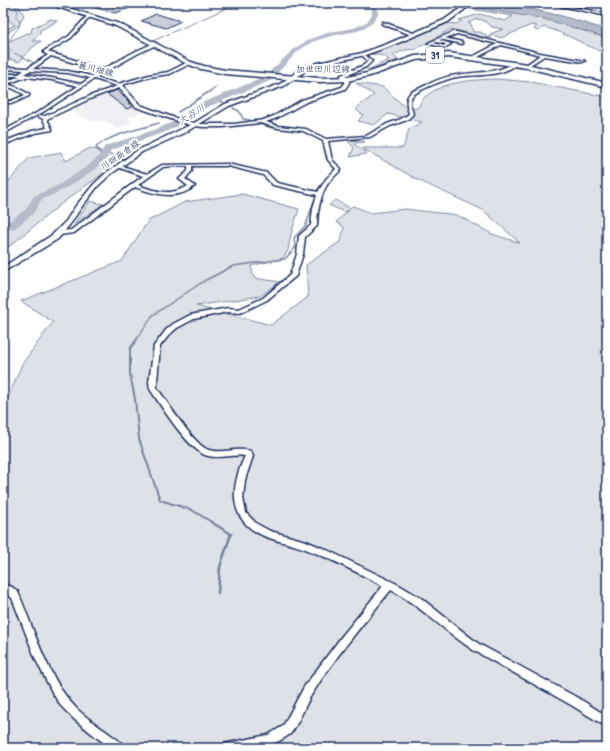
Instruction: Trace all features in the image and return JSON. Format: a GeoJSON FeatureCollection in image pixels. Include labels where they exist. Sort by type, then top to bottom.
{"type":"FeatureCollection","features":[{"type":"Feature","properties":{"kind":"main road","name":"加世田川辺線"},"geometry":{"type":"LineString","coordinates":[[48,3],[125,28],[189,62],[214,70],[290,78],[347,79],[368,75],[402,62],[422,57],[442,55],[527,66],[607,85]]}},
{"type":"Feature","properties":{"kind":"street","name":"川畑高倉線"},"geometry":{"type":"LineString","coordinates":[[3,270],[60,233],[69,222],[77,208],[96,185],[140,151],[193,125],[227,106],[275,88],[312,65],[363,54],[415,35],[446,21],[471,3]]}},
{"type":"Feature","properties":{"kind":"street"},"geometry":{"type":"LineString","coordinates":[[549,3],[579,7],[607,15]]}},
{"type":"Feature","properties":{"kind":"street"},"geometry":{"type":"LineString","coordinates":[[89,16],[70,37],[45,52],[106,71]]}},
{"type":"Feature","properties":{"kind":"street"},"geometry":{"type":"LineString","coordinates":[[383,23],[415,35]]}},
{"type":"Feature","properties":{"kind":"street"},"geometry":{"type":"LineString","coordinates":[[437,41],[457,33],[543,55],[583,61]]}},
{"type":"Feature","properties":{"kind":"street"},"geometry":{"type":"LineString","coordinates":[[442,38],[461,43]]}},
{"type":"Feature","properties":{"kind":"street"},"geometry":{"type":"LineString","coordinates":[[3,133],[38,114],[138,51],[155,44]]}},
{"type":"Feature","properties":{"kind":"street"},"geometry":{"type":"LineString","coordinates":[[473,58],[500,44]]}},
{"type":"Feature","properties":{"kind":"street"},"geometry":{"type":"LineString","coordinates":[[193,125],[210,126],[262,122],[303,102],[344,88],[347,83],[347,79],[342,76],[365,66],[370,61],[363,54]]}},
{"type":"Feature","properties":{"kind":"street"},"geometry":{"type":"LineString","coordinates":[[20,75],[51,55]]}},
{"type":"Feature","properties":{"kind":"street"},"geometry":{"type":"LineString","coordinates":[[527,66],[543,55]]}},
{"type":"Feature","properties":{"kind":"street"},"geometry":{"type":"LineString","coordinates":[[45,118],[119,86],[149,76],[169,73],[189,62]]}},
{"type":"Feature","properties":{"kind":"street"},"geometry":{"type":"LineString","coordinates":[[262,122],[278,127],[304,130],[325,140],[356,139],[372,136],[387,126],[410,116],[411,114],[408,99],[412,92],[449,78],[498,73],[509,69],[515,64]]}},
{"type":"Feature","properties":{"kind":"street","name":"麓川畑線"},"geometry":{"type":"LineString","coordinates":[[3,68],[68,72],[94,78],[119,86],[138,106],[193,125]]}},
{"type":"Feature","properties":{"kind":"street"},"geometry":{"type":"LineString","coordinates":[[3,76],[20,75],[54,79],[81,86]]}},
{"type":"Feature","properties":{"kind":"street"},"geometry":{"type":"LineString","coordinates":[[3,84],[26,76]]}},
{"type":"Feature","properties":{"kind":"street"},"geometry":{"type":"LineString","coordinates":[[3,84],[28,95],[12,102],[3,102]]}},
{"type":"Feature","properties":{"kind":"street"},"geometry":{"type":"LineString","coordinates":[[4,142],[34,132],[50,129],[45,118],[38,114]]}},
{"type":"Feature","properties":{"kind":"street"},"geometry":{"type":"LineString","coordinates":[[325,140],[330,160],[339,169],[318,194],[315,208],[314,226],[302,236],[300,254],[293,276],[275,292],[248,308],[240,311],[228,310],[198,315],[175,326],[157,346],[153,382],[154,389],[178,423],[194,442],[206,453],[247,453],[249,456],[241,475],[240,501],[242,514],[249,522],[267,534],[306,545],[348,563],[389,585],[423,605],[443,623],[475,646],[555,690],[607,722]]}},
{"type":"Feature","properties":{"kind":"street"},"geometry":{"type":"LineString","coordinates":[[134,185],[152,192],[174,194],[192,186],[182,179],[190,171],[190,165]]}},
{"type":"Feature","properties":{"kind":"street"},"geometry":{"type":"LineString","coordinates":[[60,233],[72,232],[134,185],[162,166],[228,165],[265,174],[275,184],[318,194]]}},
{"type":"Feature","properties":{"kind":"street"},"geometry":{"type":"LineString","coordinates":[[119,166],[147,176]]}},
{"type":"Feature","properties":{"kind":"street"},"geometry":{"type":"LineString","coordinates":[[228,748],[269,740],[287,730],[308,691],[345,639],[389,585]]}},
{"type":"Feature","properties":{"kind":"street"},"geometry":{"type":"LineString","coordinates":[[3,588],[9,590],[15,595],[45,667],[62,699],[73,712],[119,748]]}},
{"type":"Feature","properties":{"kind":"shaded area"},"geometry":{"type":"Polygon","coordinates":[[[3,3],[17,3],[24,15],[19,25],[3,36],[3,31],[15,25],[5,16],[3,11],[3,3]]]}},
{"type":"Feature","properties":{"kind":"shaded area"},"geometry":{"type":"Polygon","coordinates":[[[450,3],[550,17],[607,39],[607,54],[544,27],[539,31],[535,30],[534,29],[537,26],[531,25],[501,38],[490,34],[503,29],[492,27],[483,20],[477,19],[468,23],[471,24],[473,32],[480,32],[492,38],[451,29],[416,49],[405,50],[393,55],[398,60],[369,71],[367,70],[389,60],[384,56],[371,54],[447,23],[457,24],[461,21],[459,20],[480,14],[505,21],[513,16],[452,6],[450,3]]]}},
{"type":"Feature","properties":{"kind":"shaded area"},"geometry":{"type":"Polygon","coordinates":[[[51,19],[57,21],[39,31],[41,33],[32,41],[41,41],[19,62],[9,59],[9,52],[3,51],[3,42],[10,41],[27,33],[31,33],[32,28],[51,19]]]}},
{"type":"Feature","properties":{"kind":"shaded area"},"geometry":{"type":"Polygon","coordinates":[[[496,79],[531,82],[607,97],[607,748],[3,748],[3,410],[22,364],[53,322],[21,301],[122,261],[148,221],[185,202],[242,194],[299,209],[291,234],[288,251],[283,258],[251,266],[254,278],[280,282],[260,296],[196,306],[271,325],[308,297],[306,265],[341,241],[344,227],[336,222],[349,210],[344,212],[329,205],[335,200],[350,208],[353,206],[371,213],[405,209],[457,215],[492,234],[520,243],[483,210],[418,180],[362,148],[403,148],[409,129],[422,122],[388,114],[374,125],[358,121],[363,115],[355,109],[374,95],[356,83],[383,87],[405,107],[418,108],[424,98],[440,88],[459,82],[496,79]]]}},
{"type":"Feature","properties":{"kind":"shaded area"},"geometry":{"type":"Polygon","coordinates":[[[112,90],[122,99],[142,112],[128,117],[132,123],[117,129],[105,121],[91,121],[68,109],[112,90]]]}},
{"type":"Feature","properties":{"kind":"shaded area"},"geometry":{"type":"Polygon","coordinates":[[[362,140],[365,142],[355,143],[355,145],[367,153],[350,157],[354,148],[348,141],[362,140]]]}},
{"type":"Feature","properties":{"kind":"shaded area"},"geometry":{"type":"Polygon","coordinates":[[[90,148],[125,158],[66,200],[11,245],[3,248],[3,188],[29,158],[61,152],[66,161],[90,148]]]}},
{"type":"Feature","properties":{"kind":"shaded area"},"geometry":{"type":"Polygon","coordinates":[[[90,201],[103,204],[74,224],[90,201]]]}},
{"type":"Feature","properties":{"kind":"water"},"geometry":{"type":"Polygon","coordinates":[[[447,3],[504,3],[562,16],[607,30],[607,38],[544,19],[447,3]]]}},
{"type":"Feature","properties":{"kind":"building"},"geometry":{"type":"Polygon","coordinates":[[[102,3],[115,3],[130,8],[115,13],[92,7],[102,3]]]}},
{"type":"Feature","properties":{"kind":"building"},"geometry":{"type":"Polygon","coordinates":[[[156,14],[181,21],[166,28],[141,21],[156,14]]]}},
{"type":"Feature","properties":{"kind":"building"},"geometry":{"type":"Polygon","coordinates":[[[117,90],[133,107],[127,109],[107,94],[117,90]]]}},
{"type":"Feature","properties":{"kind":"waterway"},"geometry":{"type":"LineString","coordinates":[[14,3],[18,11],[16,16],[20,24],[16,31]]}},
{"type":"Feature","properties":{"kind":"waterway"},"geometry":{"type":"LineString","coordinates":[[155,40],[238,3]]}},
{"type":"Feature","properties":{"kind":"waterway","name":"大谷川"},"geometry":{"type":"LineString","coordinates":[[3,229],[11,226],[29,212],[37,198],[60,188],[92,167],[102,159],[108,148],[160,131],[186,119],[195,109],[267,79],[296,50],[310,41],[330,34],[356,30],[369,23],[375,14],[374,3]]}},
{"type":"Feature","properties":{"kind":"waterway"},"geometry":{"type":"LineString","coordinates":[[15,32],[6,45],[14,53],[33,62],[29,67]]}},
{"type":"Feature","properties":{"kind":"waterway"},"geometry":{"type":"LineString","coordinates":[[3,74],[21,72]]}},
{"type":"Feature","properties":{"kind":"waterway"},"geometry":{"type":"LineString","coordinates":[[213,89],[217,86]]}},
{"type":"Feature","properties":{"kind":"waterway"},"geometry":{"type":"LineString","coordinates":[[178,112],[215,88]]}},
{"type":"Feature","properties":{"kind":"waterway","name":"大谷川"},"geometry":{"type":"LineString","coordinates":[[216,100],[223,102]]}},
{"type":"Feature","properties":{"kind":"waterway"},"geometry":{"type":"LineString","coordinates":[[233,108],[239,111],[243,119],[250,120]]}},
{"type":"Feature","properties":{"kind":"waterway"},"geometry":{"type":"LineString","coordinates":[[103,157],[96,147],[103,142],[126,132],[159,123]]}},
{"type":"Feature","properties":{"kind":"waterway"},"geometry":{"type":"LineString","coordinates":[[259,124],[273,128],[291,129]]}},
{"type":"Feature","properties":{"kind":"waterway"},"geometry":{"type":"LineString","coordinates":[[324,142],[326,157],[335,169],[332,173]]}},
{"type":"Feature","properties":{"kind":"waterway"},"geometry":{"type":"LineString","coordinates":[[134,343],[153,315],[204,281],[233,266],[285,259],[295,248],[294,238],[306,225],[318,189],[326,179]]}},
{"type":"Feature","properties":{"kind":"waterway"},"geometry":{"type":"LineString","coordinates":[[135,342],[130,349],[130,374],[135,399],[139,439],[160,500],[192,510],[213,523]]}},
{"type":"Feature","properties":{"kind":"waterway"},"geometry":{"type":"LineString","coordinates":[[211,522],[231,534],[220,567],[218,593]]}}]}
